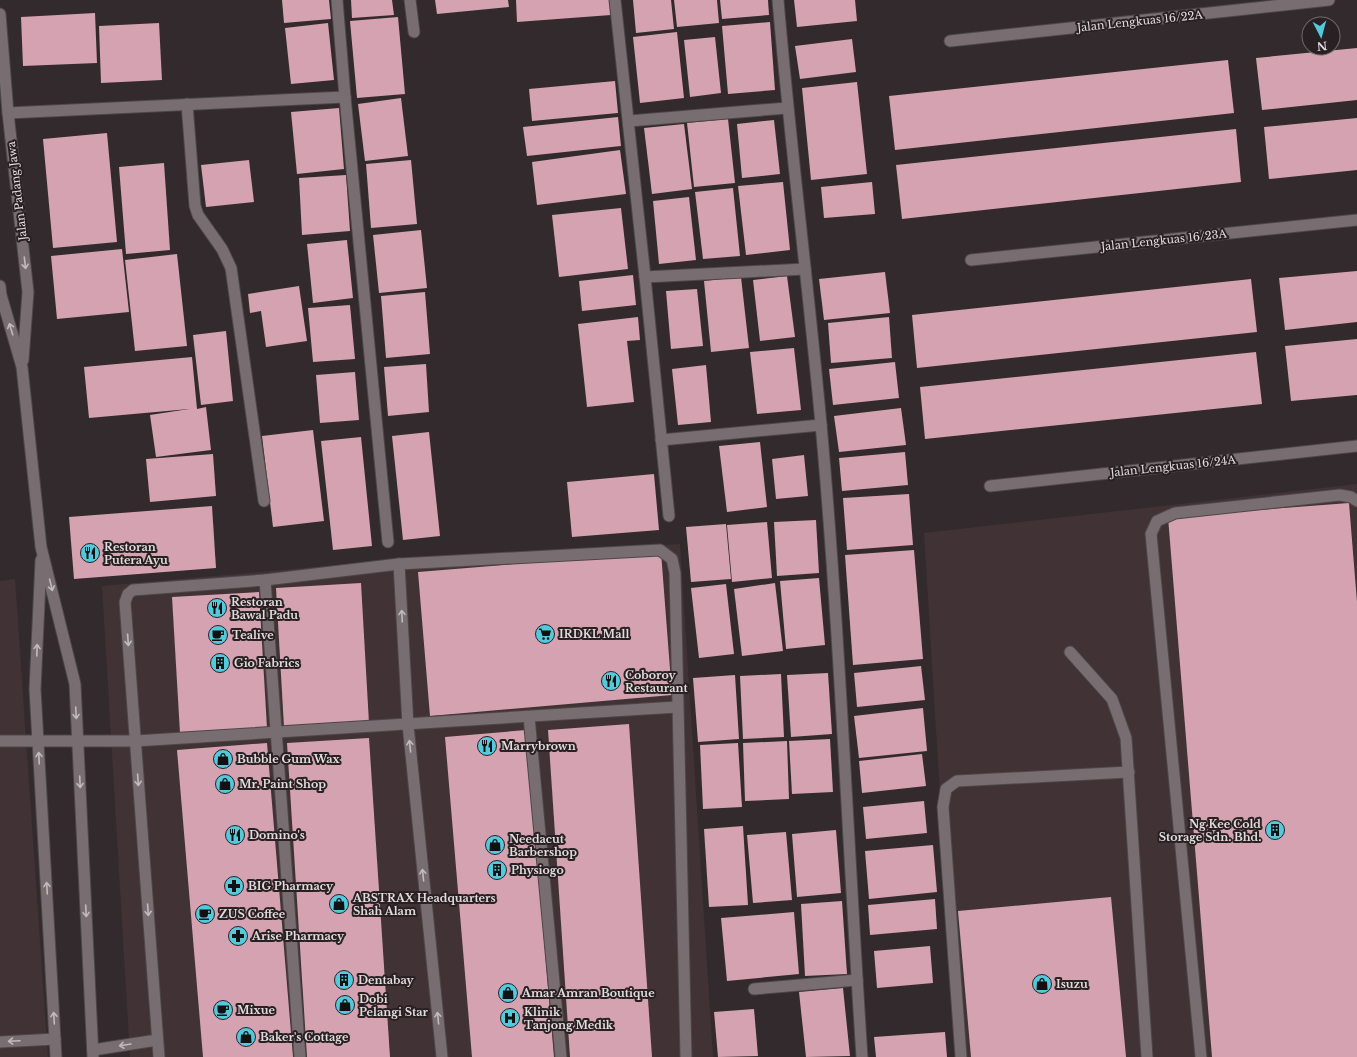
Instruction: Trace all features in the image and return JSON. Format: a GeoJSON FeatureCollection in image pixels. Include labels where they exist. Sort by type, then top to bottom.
{"type":"FeatureCollection","features":[{"type":"Feature","properties":{"kind":"street"},"geometry":{"type":"LineString","coordinates":[[337,0],[344,97],[388,542]]}},
{"type":"Feature","properties":{"kind":"street"},"geometry":{"type":"LineString","coordinates":[[410,0],[414,32]]}},
{"type":"Feature","properties":{"kind":"street"},"geometry":{"type":"LineString","coordinates":[[615,0],[629,121],[669,516]]}},
{"type":"Feature","properties":{"kind":"street"},"geometry":{"type":"LineString","coordinates":[[778,0],[787,108],[821,425],[838,644],[862,1057]]}},
{"type":"Feature","properties":{"kind":"street","name":"Jalan Lengkuas 16/22A"},"geometry":{"type":"LineString","coordinates":[[950,41],[1329,0]]}},
{"type":"Feature","properties":{"kind":"street","name":"Jalan Padang Jawa"},"geometry":{"type":"LineString","coordinates":[[0,14],[3,86],[8,113],[28,292],[22,367]]}},
{"type":"Feature","properties":{"kind":"street"},"geometry":{"type":"LineString","coordinates":[[8,113],[344,97]]}},
{"type":"Feature","properties":{"kind":"street"},"geometry":{"type":"LineString","coordinates":[[187,104],[195,206],[198,215],[222,249],[231,268],[264,501]]}},
{"type":"Feature","properties":{"kind":"street"},"geometry":{"type":"LineString","coordinates":[[629,121],[787,108]]}},
{"type":"Feature","properties":{"kind":"street","name":"Jalan Lengkuas 16/23A"},"geometry":{"type":"LineString","coordinates":[[971,260],[1357,220]]}},
{"type":"Feature","properties":{"kind":"street"},"geometry":{"type":"LineString","coordinates":[[645,277],[805,269]]}},
{"type":"Feature","properties":{"kind":"street","name":"Jalan Padang Jawa"},"geometry":{"type":"LineString","coordinates":[[0,286],[1,295],[22,367],[41,547]]}},
{"type":"Feature","properties":{"kind":"street"},"geometry":{"type":"LineString","coordinates":[[661,440],[821,425]]}},
{"type":"Feature","properties":{"kind":"street","name":"Jalan Lengkuas 16/24A"},"geometry":{"type":"LineString","coordinates":[[990,486],[1357,446]]}},
{"type":"Feature","properties":{"kind":"street"},"geometry":{"type":"LineString","coordinates":[[1201,1057],[1152,534],[1157,521],[1174,513],[1340,495],[1351,497],[1357,501]]}},
{"type":"Feature","properties":{"kind":"street"},"geometry":{"type":"LineString","coordinates":[[41,547],[35,689],[56,1057]]}},
{"type":"Feature","properties":{"kind":"street"},"geometry":{"type":"LineString","coordinates":[[41,547],[75,684],[93,1053],[157,1040]]}},
{"type":"Feature","properties":{"kind":"street"},"geometry":{"type":"LineString","coordinates":[[159,1057],[125,602],[128,594],[133,590],[265,580],[399,564],[660,550],[672,559],[675,573],[686,1057]]}},
{"type":"Feature","properties":{"kind":"street"},"geometry":{"type":"LineString","coordinates":[[399,564],[408,725],[442,1057]]}},
{"type":"Feature","properties":{"kind":"street"},"geometry":{"type":"LineString","coordinates":[[265,580],[300,1057]]}},
{"type":"Feature","properties":{"kind":"street"},"geometry":{"type":"LineString","coordinates":[[1070,652],[1112,699],[1126,738],[1147,1057]]}},
{"type":"Feature","properties":{"kind":"street"},"geometry":{"type":"LineString","coordinates":[[0,741],[78,743],[135,741],[677,707]]}},
{"type":"Feature","properties":{"kind":"street"},"geometry":{"type":"LineString","coordinates":[[528,717],[561,1057]]}},
{"type":"Feature","properties":{"kind":"street"},"geometry":{"type":"LineString","coordinates":[[961,1057],[943,808],[946,789],[957,780],[1129,772]]}},
{"type":"Feature","properties":{"kind":"street"},"geometry":{"type":"LineString","coordinates":[[754,989],[857,980]]}},
{"type":"Feature","properties":{"kind":"street"},"geometry":{"type":"LineString","coordinates":[[0,1042],[55,1039]]}},
{"type":"Feature","properties":{"kind":"shaded area"},"geometry":{"type":"Polygon","coordinates":[[[1357,484],[1357,1057],[956,1057],[924,533],[1357,484]]]}},
{"type":"Feature","properties":{"kind":"shaded area"},"geometry":{"type":"Polygon","coordinates":[[[680,544],[713,1057],[130,1057],[102,586],[371,562],[680,544]]]}},
{"type":"Feature","properties":{"kind":"shaded area"},"geometry":{"type":"Polygon","coordinates":[[[15,579],[48,1057],[0,1057],[0,581],[15,579]]]}},
{"type":"Feature","properties":{"kind":"building"},"geometry":{"type":"Polygon","coordinates":[[[282,0],[329,0],[331,19],[284,23],[282,0]]]}},
{"type":"Feature","properties":{"kind":"building"},"geometry":{"type":"Polygon","coordinates":[[[351,0],[392,0],[394,15],[352,18],[351,0]]]}},
{"type":"Feature","properties":{"kind":"building"},"geometry":{"type":"Polygon","coordinates":[[[435,0],[508,0],[509,7],[437,14],[435,0]]]}},
{"type":"Feature","properties":{"kind":"building"},"geometry":{"type":"Polygon","coordinates":[[[516,0],[609,0],[611,15],[517,22],[516,0]]]}},
{"type":"Feature","properties":{"kind":"building"},"geometry":{"type":"Polygon","coordinates":[[[633,0],[671,0],[674,29],[636,33],[633,0]]]}},
{"type":"Feature","properties":{"kind":"building"},"geometry":{"type":"Polygon","coordinates":[[[674,0],[717,0],[719,23],[677,27],[674,0]]]}},
{"type":"Feature","properties":{"kind":"building"},"geometry":{"type":"Polygon","coordinates":[[[720,0],[768,0],[769,15],[722,19],[720,0]]]}},
{"type":"Feature","properties":{"kind":"building"},"geometry":{"type":"Polygon","coordinates":[[[794,0],[855,0],[857,21],[797,27],[794,0]]]}},
{"type":"Feature","properties":{"kind":"building"},"geometry":{"type":"Polygon","coordinates":[[[95,13],[97,63],[23,66],[21,17],[95,13]]]}},
{"type":"Feature","properties":{"kind":"building"},"geometry":{"type":"Polygon","coordinates":[[[398,17],[405,94],[357,98],[350,21],[398,17]]]}},
{"type":"Feature","properties":{"kind":"building"},"geometry":{"type":"Polygon","coordinates":[[[770,22],[775,90],[728,94],[722,26],[770,22]]]}},
{"type":"Feature","properties":{"kind":"building"},"geometry":{"type":"Polygon","coordinates":[[[159,23],[162,80],[101,83],[99,26],[159,23]]]}},
{"type":"Feature","properties":{"kind":"building"},"geometry":{"type":"Polygon","coordinates":[[[328,23],[334,80],[291,84],[285,28],[328,23]]]}},
{"type":"Feature","properties":{"kind":"building"},"geometry":{"type":"Polygon","coordinates":[[[677,32],[684,98],[640,103],[633,37],[677,32]]]}},
{"type":"Feature","properties":{"kind":"building"},"geometry":{"type":"Polygon","coordinates":[[[715,37],[721,93],[690,97],[684,40],[715,37]]]}},
{"type":"Feature","properties":{"kind":"building"},"geometry":{"type":"Polygon","coordinates":[[[852,39],[856,72],[800,79],[795,46],[852,39]]]}},
{"type":"Feature","properties":{"kind":"building"},"geometry":{"type":"Polygon","coordinates":[[[1357,48],[1357,100],[1262,110],[1256,58],[1301,54],[1301,56],[1341,56],[1341,50],[1357,48]]]}},
{"type":"Feature","properties":{"kind":"building"},"geometry":{"type":"Polygon","coordinates":[[[1228,60],[1234,113],[895,150],[889,96],[1228,60]]]}},
{"type":"Feature","properties":{"kind":"building"},"geometry":{"type":"Polygon","coordinates":[[[615,81],[618,113],[532,121],[529,89],[615,81]]]}},
{"type":"Feature","properties":{"kind":"building"},"geometry":{"type":"Polygon","coordinates":[[[857,82],[867,174],[811,180],[802,88],[857,82]]]}},
{"type":"Feature","properties":{"kind":"building"},"geometry":{"type":"Polygon","coordinates":[[[401,98],[408,156],[365,161],[358,104],[401,98]]]}},
{"type":"Feature","properties":{"kind":"building"},"geometry":{"type":"Polygon","coordinates":[[[339,108],[344,169],[297,174],[291,112],[339,108]]]}},
{"type":"Feature","properties":{"kind":"building"},"geometry":{"type":"Polygon","coordinates":[[[618,117],[621,146],[527,156],[523,127],[618,117]]]}},
{"type":"Feature","properties":{"kind":"building"},"geometry":{"type":"Polygon","coordinates":[[[1357,118],[1357,170],[1269,179],[1264,127],[1357,118]]]}},
{"type":"Feature","properties":{"kind":"building"},"geometry":{"type":"Polygon","coordinates":[[[728,119],[735,183],[694,187],[687,123],[728,119]]]}},
{"type":"Feature","properties":{"kind":"building"},"geometry":{"type":"Polygon","coordinates":[[[774,120],[780,174],[742,178],[737,124],[774,120]]]}},
{"type":"Feature","properties":{"kind":"building"},"geometry":{"type":"Polygon","coordinates":[[[684,124],[692,189],[652,194],[644,128],[684,124]]]}},
{"type":"Feature","properties":{"kind":"building"},"geometry":{"type":"Polygon","coordinates":[[[1236,129],[1241,182],[902,219],[896,165],[1236,129]]]}},
{"type":"Feature","properties":{"kind":"building"},"geometry":{"type":"Polygon","coordinates":[[[107,133],[117,242],[53,248],[43,139],[107,133]]]}},
{"type":"Feature","properties":{"kind":"building"},"geometry":{"type":"Polygon","coordinates":[[[620,150],[626,194],[537,205],[532,162],[620,150]]]}},
{"type":"Feature","properties":{"kind":"building"},"geometry":{"type":"Polygon","coordinates":[[[249,160],[254,202],[206,207],[201,165],[249,160]]]}},
{"type":"Feature","properties":{"kind":"building"},"geometry":{"type":"Polygon","coordinates":[[[411,160],[417,224],[371,228],[366,164],[411,160]]]}},
{"type":"Feature","properties":{"kind":"building"},"geometry":{"type":"Polygon","coordinates":[[[164,163],[170,250],[126,254],[119,167],[164,163]]]}},
{"type":"Feature","properties":{"kind":"building"},"geometry":{"type":"Polygon","coordinates":[[[346,175],[350,231],[302,235],[299,178],[346,175]]]}},
{"type":"Feature","properties":{"kind":"building"},"geometry":{"type":"Polygon","coordinates":[[[783,182],[790,250],[746,255],[738,186],[783,182]]]}},
{"type":"Feature","properties":{"kind":"building"},"geometry":{"type":"Polygon","coordinates":[[[872,182],[875,214],[824,218],[821,187],[872,182]]]}},
{"type":"Feature","properties":{"kind":"building"},"geometry":{"type":"Polygon","coordinates":[[[733,188],[740,256],[703,259],[695,192],[733,188]]]}},
{"type":"Feature","properties":{"kind":"building"},"geometry":{"type":"Polygon","coordinates":[[[689,197],[696,260],[659,264],[653,201],[689,197]]]}},
{"type":"Feature","properties":{"kind":"building"},"geometry":{"type":"Polygon","coordinates":[[[621,208],[628,269],[559,277],[552,215],[621,208]]]}},
{"type":"Feature","properties":{"kind":"building"},"geometry":{"type":"Polygon","coordinates":[[[421,230],[427,288],[379,293],[373,235],[421,230]]]}},
{"type":"Feature","properties":{"kind":"building"},"geometry":{"type":"Polygon","coordinates":[[[347,240],[353,298],[313,303],[307,244],[347,240]]]}},
{"type":"Feature","properties":{"kind":"building"},"geometry":{"type":"Polygon","coordinates":[[[122,249],[129,312],[57,319],[51,256],[122,249]]]}},
{"type":"Feature","properties":{"kind":"building"},"geometry":{"type":"Polygon","coordinates":[[[177,254],[187,346],[135,351],[125,260],[177,254]]]}},
{"type":"Feature","properties":{"kind":"building"},"geometry":{"type":"Polygon","coordinates":[[[1357,271],[1357,322],[1285,330],[1279,278],[1357,271]]]}},
{"type":"Feature","properties":{"kind":"building"},"geometry":{"type":"Polygon","coordinates":[[[885,272],[890,313],[824,320],[819,279],[885,272]]]}},
{"type":"Feature","properties":{"kind":"building"},"geometry":{"type":"Polygon","coordinates":[[[633,275],[636,305],[582,311],[579,281],[633,275]]]}},
{"type":"Feature","properties":{"kind":"building"},"geometry":{"type":"Polygon","coordinates":[[[787,276],[795,337],[760,341],[753,280],[787,276]]]}},
{"type":"Feature","properties":{"kind":"building"},"geometry":{"type":"Polygon","coordinates":[[[741,277],[749,348],[711,352],[704,281],[741,277]]]}},
{"type":"Feature","properties":{"kind":"building"},"geometry":{"type":"Polygon","coordinates":[[[1251,279],[1257,332],[917,368],[912,315],[1251,279]]]}},
{"type":"Feature","properties":{"kind":"building"},"geometry":{"type":"Polygon","coordinates":[[[299,286],[307,341],[266,347],[261,311],[250,313],[248,294],[299,286]]]}},
{"type":"Feature","properties":{"kind":"building"},"geometry":{"type":"Polygon","coordinates":[[[697,289],[703,346],[671,349],[666,291],[697,289]]]}},
{"type":"Feature","properties":{"kind":"building"},"geometry":{"type":"Polygon","coordinates":[[[425,292],[430,354],[386,358],[381,296],[425,292]]]}},
{"type":"Feature","properties":{"kind":"building"},"geometry":{"type":"Polygon","coordinates":[[[350,305],[355,359],[313,362],[308,308],[350,305]]]}},
{"type":"Feature","properties":{"kind":"building"},"geometry":{"type":"Polygon","coordinates":[[[638,317],[640,340],[627,341],[634,402],[587,407],[578,324],[638,317]]]}},
{"type":"Feature","properties":{"kind":"building"},"geometry":{"type":"Polygon","coordinates":[[[889,317],[892,358],[831,363],[828,323],[889,317]]]}},
{"type":"Feature","properties":{"kind":"building"},"geometry":{"type":"Polygon","coordinates":[[[226,331],[233,401],[201,405],[193,335],[226,331]]]}},
{"type":"Feature","properties":{"kind":"building"},"geometry":{"type":"Polygon","coordinates":[[[1357,339],[1357,395],[1291,401],[1285,346],[1357,339]]]}},
{"type":"Feature","properties":{"kind":"building"},"geometry":{"type":"Polygon","coordinates":[[[794,348],[801,410],[757,414],[750,352],[794,348]]]}},
{"type":"Feature","properties":{"kind":"building"},"geometry":{"type":"Polygon","coordinates":[[[1256,352],[1262,404],[925,439],[920,387],[1256,352]]]}},
{"type":"Feature","properties":{"kind":"building"},"geometry":{"type":"Polygon","coordinates":[[[192,357],[197,409],[206,407],[211,450],[156,457],[150,415],[189,409],[89,418],[84,367],[192,357]]]}},
{"type":"Feature","properties":{"kind":"building"},"geometry":{"type":"Polygon","coordinates":[[[895,362],[899,398],[833,405],[829,369],[895,362]]]}},
{"type":"Feature","properties":{"kind":"building"},"geometry":{"type":"Polygon","coordinates":[[[426,364],[429,412],[388,416],[384,367],[426,364]]]}},
{"type":"Feature","properties":{"kind":"building"},"geometry":{"type":"Polygon","coordinates":[[[706,365],[711,422],[678,425],[672,369],[706,365]]]}},
{"type":"Feature","properties":{"kind":"building"},"geometry":{"type":"Polygon","coordinates":[[[355,372],[359,420],[320,423],[316,375],[355,372]]]}},
{"type":"Feature","properties":{"kind":"building"},"geometry":{"type":"Polygon","coordinates":[[[901,408],[906,445],[839,452],[834,416],[901,408]]]}},
{"type":"Feature","properties":{"kind":"building"},"geometry":{"type":"Polygon","coordinates":[[[313,430],[324,521],[273,527],[262,436],[313,430]]]}},
{"type":"Feature","properties":{"kind":"building"},"geometry":{"type":"Polygon","coordinates":[[[429,432],[440,536],[403,540],[392,436],[429,432]]]}},
{"type":"Feature","properties":{"kind":"building"},"geometry":{"type":"Polygon","coordinates":[[[361,437],[372,546],[333,550],[321,441],[361,437]]]}},
{"type":"Feature","properties":{"kind":"building"},"geometry":{"type":"Polygon","coordinates":[[[760,442],[767,507],[727,512],[719,446],[760,442]]]}},
{"type":"Feature","properties":{"kind":"building"},"geometry":{"type":"Polygon","coordinates":[[[905,452],[908,485],[842,491],[839,458],[905,452]]]}},
{"type":"Feature","properties":{"kind":"building"},"geometry":{"type":"Polygon","coordinates":[[[213,454],[216,496],[150,502],[146,459],[213,454]]]}},
{"type":"Feature","properties":{"kind":"building"},"geometry":{"type":"Polygon","coordinates":[[[804,455],[808,496],[776,499],[772,459],[804,455]]]}},
{"type":"Feature","properties":{"kind":"building"},"geometry":{"type":"Polygon","coordinates":[[[654,474],[659,530],[572,537],[567,482],[654,474]]]}},
{"type":"Feature","properties":{"kind":"building"},"geometry":{"type":"Polygon","coordinates":[[[909,494],[913,545],[847,550],[843,498],[909,494]]]}},
{"type":"Feature","properties":{"kind":"building","name":"Ng Kee Cold Storage Sdn. Bhd."},"geometry":{"type":"Polygon","coordinates":[[[1349,503],[1357,602],[1357,1057],[1212,1057],[1168,517],[1349,503]]]}},
{"type":"Feature","properties":{"kind":"building"},"geometry":{"type":"Polygon","coordinates":[[[212,506],[216,568],[74,579],[69,517],[212,506]]]}},
{"type":"Feature","properties":{"kind":"building"},"geometry":{"type":"Polygon","coordinates":[[[816,520],[819,573],[777,576],[774,522],[816,520]]]}},
{"type":"Feature","properties":{"kind":"building"},"geometry":{"type":"Polygon","coordinates":[[[767,522],[772,578],[732,582],[727,525],[767,522]]]}},
{"type":"Feature","properties":{"kind":"building"},"geometry":{"type":"Polygon","coordinates":[[[726,524],[731,579],[691,582],[686,527],[726,524]]]}},
{"type":"Feature","properties":{"kind":"building"},"geometry":{"type":"Polygon","coordinates":[[[914,550],[923,659],[853,665],[845,555],[914,550]]]}},
{"type":"Feature","properties":{"kind":"building","name":"IRDKL Mall"},"geometry":{"type":"Polygon","coordinates":[[[661,552],[672,695],[430,716],[418,572],[661,552]]]}},
{"type":"Feature","properties":{"kind":"building"},"geometry":{"type":"Polygon","coordinates":[[[819,578],[825,645],[786,649],[780,581],[819,578]]]}},
{"type":"Feature","properties":{"kind":"building"},"geometry":{"type":"Polygon","coordinates":[[[361,583],[369,723],[284,727],[276,588],[361,583]]]}},
{"type":"Feature","properties":{"kind":"building"},"geometry":{"type":"Polygon","coordinates":[[[775,583],[783,651],[742,656],[734,589],[775,583]]]}},
{"type":"Feature","properties":{"kind":"building"},"geometry":{"type":"Polygon","coordinates":[[[726,584],[734,654],[699,658],[691,588],[726,584]]]}},
{"type":"Feature","properties":{"kind":"building"},"geometry":{"type":"Polygon","coordinates":[[[259,592],[267,728],[180,733],[172,597],[259,592]]]}},
{"type":"Feature","properties":{"kind":"building"},"geometry":{"type":"Polygon","coordinates":[[[921,666],[925,700],[857,707],[854,673],[921,666]]]}},
{"type":"Feature","properties":{"kind":"building"},"geometry":{"type":"Polygon","coordinates":[[[828,673],[832,734],[791,737],[787,675],[828,673]]]}},
{"type":"Feature","properties":{"kind":"building"},"geometry":{"type":"Polygon","coordinates":[[[781,674],[784,737],[743,739],[740,676],[781,674]]]}},
{"type":"Feature","properties":{"kind":"building"},"geometry":{"type":"Polygon","coordinates":[[[735,675],[739,739],[698,742],[693,678],[735,675]]]}},
{"type":"Feature","properties":{"kind":"building"},"geometry":{"type":"Polygon","coordinates":[[[923,708],[927,751],[859,758],[854,716],[923,708]]]}},
{"type":"Feature","properties":{"kind":"building"},"geometry":{"type":"Polygon","coordinates":[[[629,724],[652,1057],[570,1057],[548,730],[629,724]]]}},
{"type":"Feature","properties":{"kind":"building"},"geometry":{"type":"Polygon","coordinates":[[[526,730],[554,1057],[472,1057],[445,737],[526,730]]]}},
{"type":"Feature","properties":{"kind":"building"},"geometry":{"type":"Polygon","coordinates":[[[369,738],[390,1057],[307,1057],[287,743],[369,738]]]}},
{"type":"Feature","properties":{"kind":"building"},"geometry":{"type":"Polygon","coordinates":[[[830,739],[833,792],[792,794],[789,741],[830,739]]]}},
{"type":"Feature","properties":{"kind":"building"},"geometry":{"type":"Polygon","coordinates":[[[787,741],[789,799],[745,801],[743,743],[787,741]]]}},
{"type":"Feature","properties":{"kind":"building"},"geometry":{"type":"Polygon","coordinates":[[[267,743],[293,1057],[203,1057],[177,750],[267,743]]]}},
{"type":"Feature","properties":{"kind":"building"},"geometry":{"type":"Polygon","coordinates":[[[738,743],[742,807],[703,809],[700,745],[738,743]]]}},
{"type":"Feature","properties":{"kind":"building"},"geometry":{"type":"Polygon","coordinates":[[[922,754],[926,786],[862,793],[859,761],[922,754]]]}},
{"type":"Feature","properties":{"kind":"building"},"geometry":{"type":"Polygon","coordinates":[[[924,801],[927,833],[866,839],[863,807],[924,801]]]}},
{"type":"Feature","properties":{"kind":"building"},"geometry":{"type":"Polygon","coordinates":[[[743,826],[748,905],[709,907],[704,829],[743,826]]]}},
{"type":"Feature","properties":{"kind":"building"},"geometry":{"type":"Polygon","coordinates":[[[836,830],[841,893],[797,897],[792,834],[836,830]]]}},
{"type":"Feature","properties":{"kind":"building"},"geometry":{"type":"Polygon","coordinates":[[[786,832],[792,900],[753,903],[747,835],[786,832]]]}},
{"type":"Feature","properties":{"kind":"building"},"geometry":{"type":"Polygon","coordinates":[[[933,845],[937,892],[869,899],[865,851],[933,845]]]}},
{"type":"Feature","properties":{"kind":"building","name":"Isuzu"},"geometry":{"type":"Polygon","coordinates":[[[1111,897],[1126,1057],[971,1057],[958,911],[1111,897]]]}},
{"type":"Feature","properties":{"kind":"building"},"geometry":{"type":"Polygon","coordinates":[[[935,899],[937,929],[870,935],[868,905],[935,899]]]}},
{"type":"Feature","properties":{"kind":"building"},"geometry":{"type":"Polygon","coordinates":[[[842,901],[847,974],[805,976],[801,904],[842,901]]]}},
{"type":"Feature","properties":{"kind":"building"},"geometry":{"type":"Polygon","coordinates":[[[794,912],[799,974],[727,981],[721,918],[794,912]]]}},
{"type":"Feature","properties":{"kind":"building"},"geometry":{"type":"Polygon","coordinates":[[[930,946],[933,983],[877,988],[874,951],[930,946]]]}},
{"type":"Feature","properties":{"kind":"building"},"geometry":{"type":"Polygon","coordinates":[[[843,988],[850,1056],[806,1057],[799,992],[843,988]]]}},
{"type":"Feature","properties":{"kind":"building"},"geometry":{"type":"Polygon","coordinates":[[[754,1009],[758,1056],[718,1057],[714,1012],[754,1009]]]}},
{"type":"Feature","properties":{"kind":"building"},"geometry":{"type":"Polygon","coordinates":[[[945,1032],[947,1057],[876,1057],[874,1037],[945,1032]]]}},
{"type":"Feature","properties":{"kind":"place","name":"Restoran Putera Ayu"},"geometry":{"type":"Point","coordinates":[90,553]}},
{"type":"Feature","properties":{"kind":"place","name":"Restoran Bawal Padu"},"geometry":{"type":"Point","coordinates":[217,608]}},
{"type":"Feature","properties":{"kind":"place","name":"IRDKL Mall"},"geometry":{"type":"Point","coordinates":[545,634]}},
{"type":"Feature","properties":{"kind":"place","name":"Tealive"},"geometry":{"type":"Point","coordinates":[218,635]}},
{"type":"Feature","properties":{"kind":"place","name":"Gio Fabrics"},"geometry":{"type":"Point","coordinates":[220,663]}},
{"type":"Feature","properties":{"kind":"place","name":"Coboroy Restaurant"},"geometry":{"type":"Point","coordinates":[611,681]}},
{"type":"Feature","properties":{"kind":"place","name":"Marrybrown"},"geometry":{"type":"Point","coordinates":[487,746]}},
{"type":"Feature","properties":{"kind":"place","name":"Bubble Gum Wax"},"geometry":{"type":"Point","coordinates":[223,759]}},
{"type":"Feature","properties":{"kind":"place","name":"Mr. Paint Shop"},"geometry":{"type":"Point","coordinates":[225,784]}},
{"type":"Feature","properties":{"kind":"place","name":"Ng Kee Cold Storage Sdn. Bhd."},"geometry":{"type":"Point","coordinates":[1275,830]}},
{"type":"Feature","properties":{"kind":"place","name":"Domino's"},"geometry":{"type":"Point","coordinates":[235,835]}},
{"type":"Feature","properties":{"kind":"place","name":"Needacut Barbershop"},"geometry":{"type":"Point","coordinates":[495,845]}},
{"type":"Feature","properties":{"kind":"place","name":"Physiogo"},"geometry":{"type":"Point","coordinates":[497,870]}},
{"type":"Feature","properties":{"kind":"place","name":"BIG Pharmacy"},"geometry":{"type":"Point","coordinates":[234,886]}},
{"type":"Feature","properties":{"kind":"place","name":"ABSTRAX Headquarters Shah Alam"},"geometry":{"type":"Point","coordinates":[339,904]}},
{"type":"Feature","properties":{"kind":"place","name":"ZUS Coffee"},"geometry":{"type":"Point","coordinates":[205,914]}},
{"type":"Feature","properties":{"kind":"place","name":"Arise Pharmacy"},"geometry":{"type":"Point","coordinates":[238,936]}},
{"type":"Feature","properties":{"kind":"place","name":"Dentabay"},"geometry":{"type":"Point","coordinates":[344,980]}},
{"type":"Feature","properties":{"kind":"place","name":"Isuzu"},"geometry":{"type":"Point","coordinates":[1042,984]}},
{"type":"Feature","properties":{"kind":"place","name":"Amar Amran Boutique"},"geometry":{"type":"Point","coordinates":[508,993]}},
{"type":"Feature","properties":{"kind":"place","name":"Dobi Pelangi Star"},"geometry":{"type":"Point","coordinates":[345,1005]}},
{"type":"Feature","properties":{"kind":"place","name":"Mixue"},"geometry":{"type":"Point","coordinates":[223,1010]}},
{"type":"Feature","properties":{"kind":"place","name":"Klinik Tanjong Medik"},"geometry":{"type":"Point","coordinates":[510,1018]}},
{"type":"Feature","properties":{"kind":"place","name":"Baker's Cottage"},"geometry":{"type":"Point","coordinates":[246,1037]}}]}
